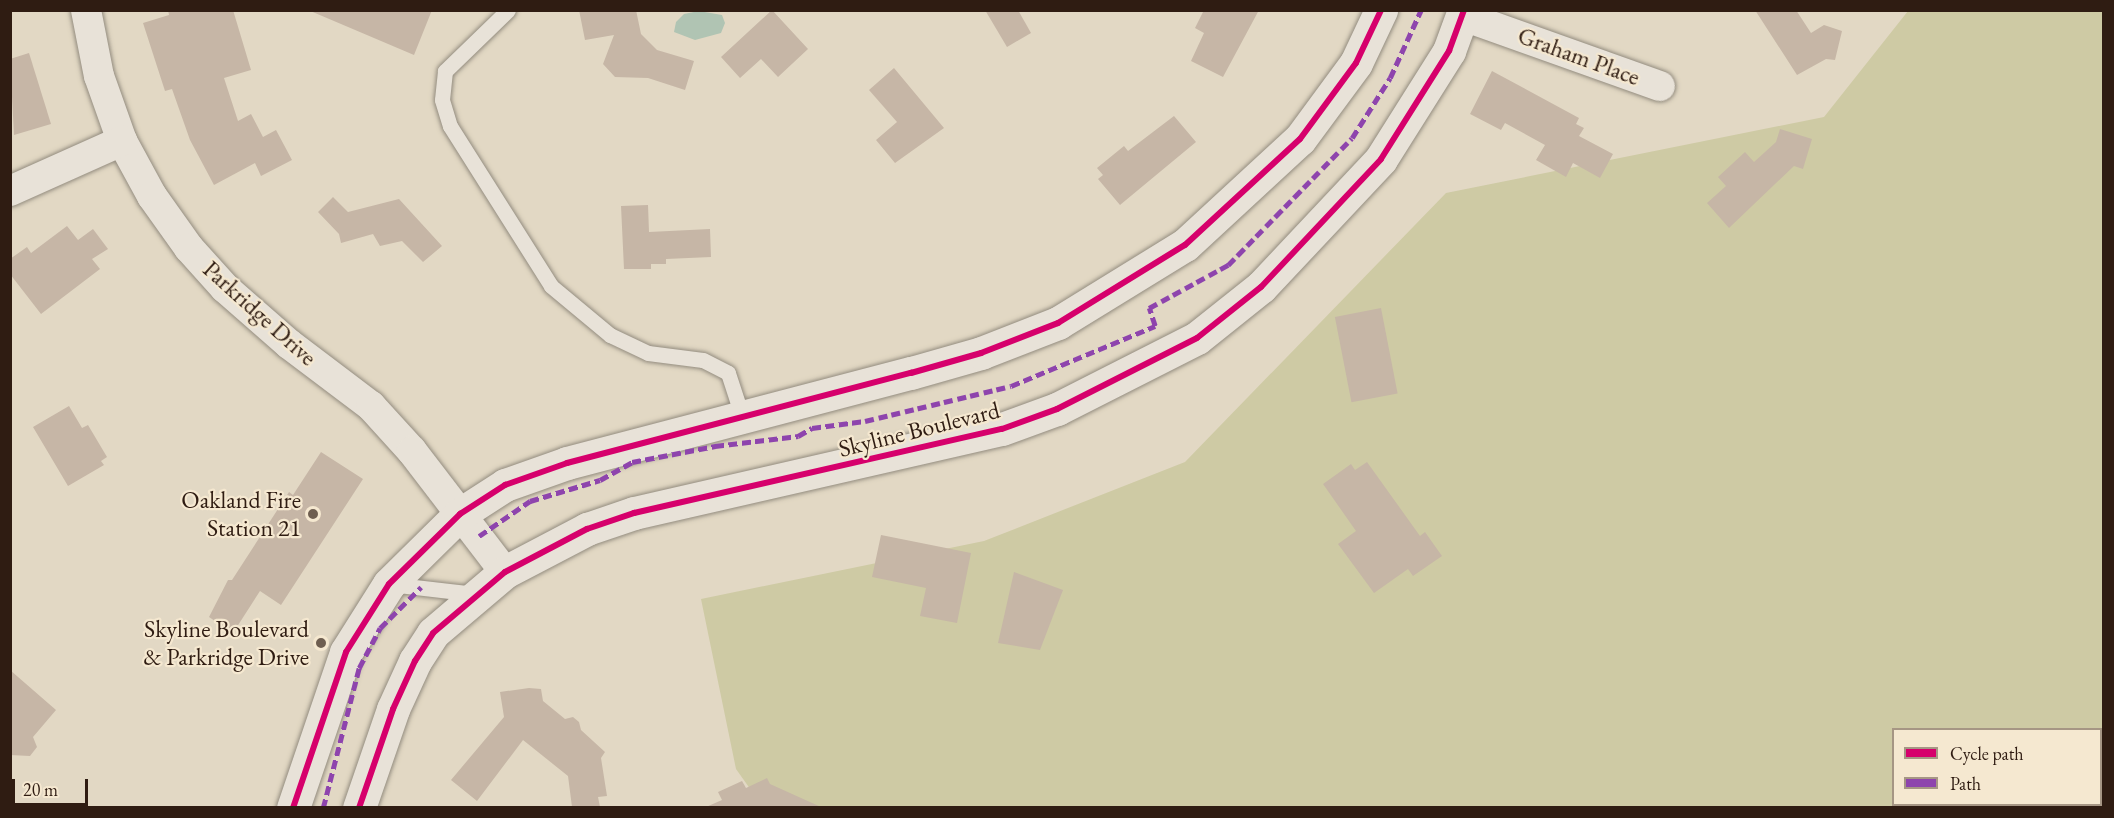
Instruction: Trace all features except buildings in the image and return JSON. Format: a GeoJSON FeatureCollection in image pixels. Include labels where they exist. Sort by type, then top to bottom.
{"type":"FeatureCollection","features":[{"type":"Feature","properties":{"kind":"main road"},"geometry":{"type":"LineString","coordinates":[[293,807],[346,652],[389,585],[460,514],[505,485],[567,464],[743,419],[981,353],[1058,323],[1127,283],[1185,245],[1300,139],[1356,63],[1381,10]]}},
{"type":"Feature","properties":{"kind":"main road","name":"Skyline Boulevard"},"geometry":{"type":"LineString","coordinates":[[359,807],[393,709],[415,661],[433,633],[505,572],[587,529],[634,513],[1002,429],[1057,410],[1197,338],[1261,287],[1381,159],[1449,51],[1464,13]]}},
{"type":"Feature","properties":{"kind":"street","name":"Parkridge Drive"},"geometry":{"type":"LineString","coordinates":[[86,10],[99,76],[122,141],[152,196],[225,288],[289,344],[371,406],[412,451],[505,572]]}},
{"type":"Feature","properties":{"kind":"street","name":"Graham Place"},"geometry":{"type":"LineString","coordinates":[[1464,13],[1660,86]]}},
{"type":"Feature","properties":{"kind":"street"},"geometry":{"type":"LineString","coordinates":[[10,191],[122,141]]}},
{"type":"Feature","properties":{"kind":"lane"},"geometry":{"type":"LineString","coordinates":[[508,10],[445,71],[442,100],[450,126],[551,286],[610,335],[648,353],[703,360],[728,373],[743,419]]}},
{"type":"Feature","properties":{"kind":"lane"},"geometry":{"type":"LineString","coordinates":[[389,585],[477,594]]}},
{"type":"Feature","properties":{"kind":"shaded area"},"geometry":{"type":"Polygon","coordinates":[[[699,11],[722,15],[725,23],[721,33],[695,40],[674,32],[676,22],[684,14],[699,11]]]}},
{"type":"Feature","properties":{"kind":"shaded area"},"geometry":{"type":"Polygon","coordinates":[[[1908,11],[2103,11],[2103,807],[763,807],[736,769],[701,599],[984,541],[1185,462],[1446,193],[1824,117],[1908,11]]]}},
{"type":"Feature","properties":{"kind":"marked path"},"geometry":{"type":"LineString","coordinates":[[479,536],[530,501],[600,480],[632,462],[715,446],[798,436],[812,428],[865,421],[1011,386],[1155,326],[1149,308],[1228,265],[1352,138],[1390,78],[1421,10]]}},
{"type":"Feature","properties":{"kind":"marked path"},"geometry":{"type":"LineString","coordinates":[[323,808],[359,668],[380,628],[421,587]]}},
{"type":"Feature","properties":{"kind":"cycle path"},"geometry":{"type":"LineString","coordinates":[[293,808],[346,652],[389,584],[460,514],[505,485],[567,463],[911,373],[981,353],[1058,323],[1185,245],[1300,139],[1356,63],[1381,10]]}},
{"type":"Feature","properties":{"kind":"cycle path"},"geometry":{"type":"LineString","coordinates":[[359,808],[393,709],[415,661],[433,633],[505,572],[587,529],[634,513],[1002,429],[1057,409],[1197,338],[1261,287],[1381,159],[1449,51],[1464,10]]}},
{"type":"Feature","properties":{"kind":"place","name":"Oakland Fire Station 21"},"geometry":{"type":"Point","coordinates":[313,514]}},
{"type":"Feature","properties":{"kind":"place","name":"Skyline Boulevard & Parkridge Drive"},"geometry":{"type":"Point","coordinates":[321,643]}}]}
